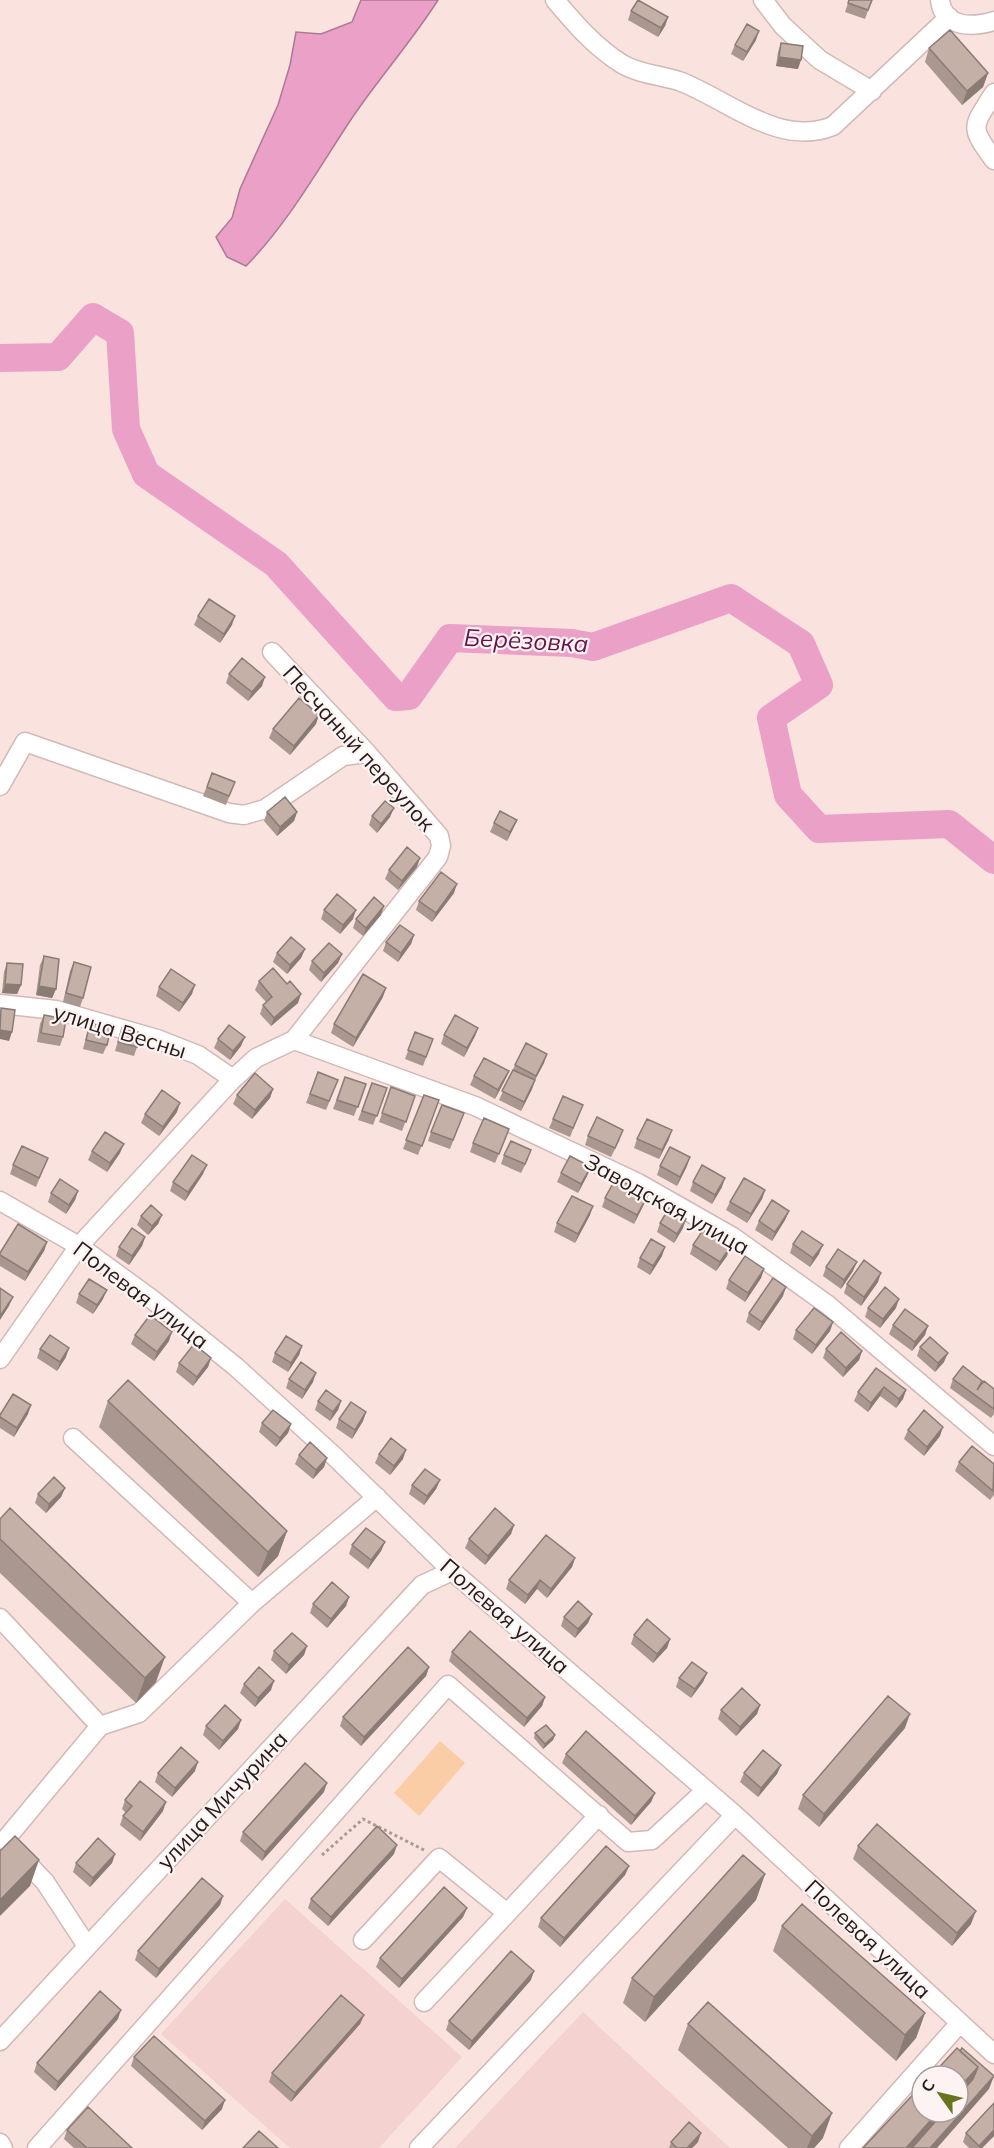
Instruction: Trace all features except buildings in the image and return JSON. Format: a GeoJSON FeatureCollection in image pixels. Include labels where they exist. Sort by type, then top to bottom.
{"type":"FeatureCollection","features":[{"type":"Feature","properties":{"kind":"street"},"geometry":{"type":"LineString","coordinates":[[555,0],[589,38],[625,66],[678,81],[785,130],[820,131],[833,126],[949,17]]}},
{"type":"Feature","properties":{"kind":"street"},"geometry":{"type":"LineString","coordinates":[[763,0],[783,26],[820,60],[872,91]]}},
{"type":"Feature","properties":{"kind":"street"},"geometry":{"type":"LineString","coordinates":[[940,0],[941,6],[949,17],[961,25],[974,27],[994,21]]}},
{"type":"Feature","properties":{"kind":"street"},"geometry":{"type":"LineString","coordinates":[[994,93],[976,120],[975,128],[978,137],[994,160]]}},
{"type":"Feature","properties":{"kind":"street","name":"Песчаный переулок"},"geometry":{"type":"LineString","coordinates":[[272,652],[367,753],[439,836],[441,846],[430,869],[294,1040]]}},
{"type":"Feature","properties":{"kind":"street"},"geometry":{"type":"LineString","coordinates":[[0,786],[25,742],[229,813],[244,815],[264,809],[343,756],[367,753]]}},
{"type":"Feature","properties":{"kind":"street","name":"улица Весны"},"geometry":{"type":"LineString","coordinates":[[0,1004],[56,1010],[157,1039],[198,1055],[233,1079]]}},
{"type":"Feature","properties":{"kind":"street"},"geometry":{"type":"LineString","coordinates":[[0,1359],[79,1246],[233,1079],[256,1058],[294,1040]]}},
{"type":"Feature","properties":{"kind":"street","name":"Заводская улица"},"geometry":{"type":"LineString","coordinates":[[294,1040],[476,1106],[638,1183],[734,1237],[828,1305],[994,1446]]}},
{"type":"Feature","properties":{"kind":"street","name":"Полевая улица"},"geometry":{"type":"LineString","coordinates":[[0,1201],[79,1246],[153,1300],[236,1367],[377,1497],[452,1571],[735,1815],[994,2054]]}},
{"type":"Feature","properties":{"kind":"street"},"geometry":{"type":"LineString","coordinates":[[73,1438],[252,1604]]}},
{"type":"Feature","properties":{"kind":"street"},"geometry":{"type":"LineString","coordinates":[[87,1946],[45,1882],[2,1843],[100,1726],[139,1713],[252,1604],[377,1497]]}},
{"type":"Feature","properties":{"kind":"street","name":"улица Мичурина"},"geometry":{"type":"LineString","coordinates":[[0,2040],[422,1584],[452,1571]]}},
{"type":"Feature","properties":{"kind":"street"},"geometry":{"type":"LineString","coordinates":[[0,1618],[100,1726]]}},
{"type":"Feature","properties":{"kind":"street"},"geometry":{"type":"LineString","coordinates":[[37,2148],[448,1685],[628,1842],[652,1840],[706,1790]]}},
{"type":"Feature","properties":{"kind":"street"},"geometry":{"type":"LineString","coordinates":[[424,2002],[598,1815]]}},
{"type":"Feature","properties":{"kind":"street"},"geometry":{"type":"LineString","coordinates":[[420,2148],[735,1815]]}},
{"type":"Feature","properties":{"kind":"street"},"geometry":{"type":"LineString","coordinates":[[363,1940],[439,1858],[507,1913]]}},
{"type":"Feature","properties":{"kind":"street"},"geometry":{"type":"LineString","coordinates":[[849,2148],[959,2024]]}},
{"type":"Feature","properties":{"kind":"street"},"geometry":{"type":"LineString","coordinates":[[0,2143],[3,2148]]}},
{"type":"Feature","properties":{"kind":"path"},"geometry":{"type":"LineString","coordinates":[[321,1855],[363,1819],[439,1858]]}},
{"type":"Feature","properties":{"kind":"shaded area"},"geometry":{"type":"Polygon","coordinates":[[[361,0],[438,0],[373,88],[315,176],[262,249],[246,266],[227,257],[216,237],[232,218],[240,189],[278,105],[290,65],[296,32],[321,34],[352,22],[361,0]]]}},
{"type":"Feature","properties":{"kind":"shaded area"},"geometry":{"type":"Polygon","coordinates":[[[440,1741],[465,1763],[419,1816],[394,1793],[440,1741]]]}},
{"type":"Feature","properties":{"kind":"shaded area"},"geometry":{"type":"Polygon","coordinates":[[[285,1899],[462,2057],[379,2148],[290,2148],[161,2034],[285,1899]]]}},
{"type":"Feature","properties":{"kind":"shaded area"},"geometry":{"type":"Polygon","coordinates":[[[583,2012],[730,2148],[455,2148],[583,2012]]]}},
{"type":"Feature","properties":{"kind":"waterway","name":"Берёзовка"},"geometry":{"type":"LineString","coordinates":[[0,358],[58,357],[93,317],[120,333],[126,429],[146,474],[276,564],[396,697],[409,696],[450,638],[572,643],[593,647],[731,598],[801,644],[819,685],[771,718],[788,795],[819,829],[949,824],[994,860]]}}]}
